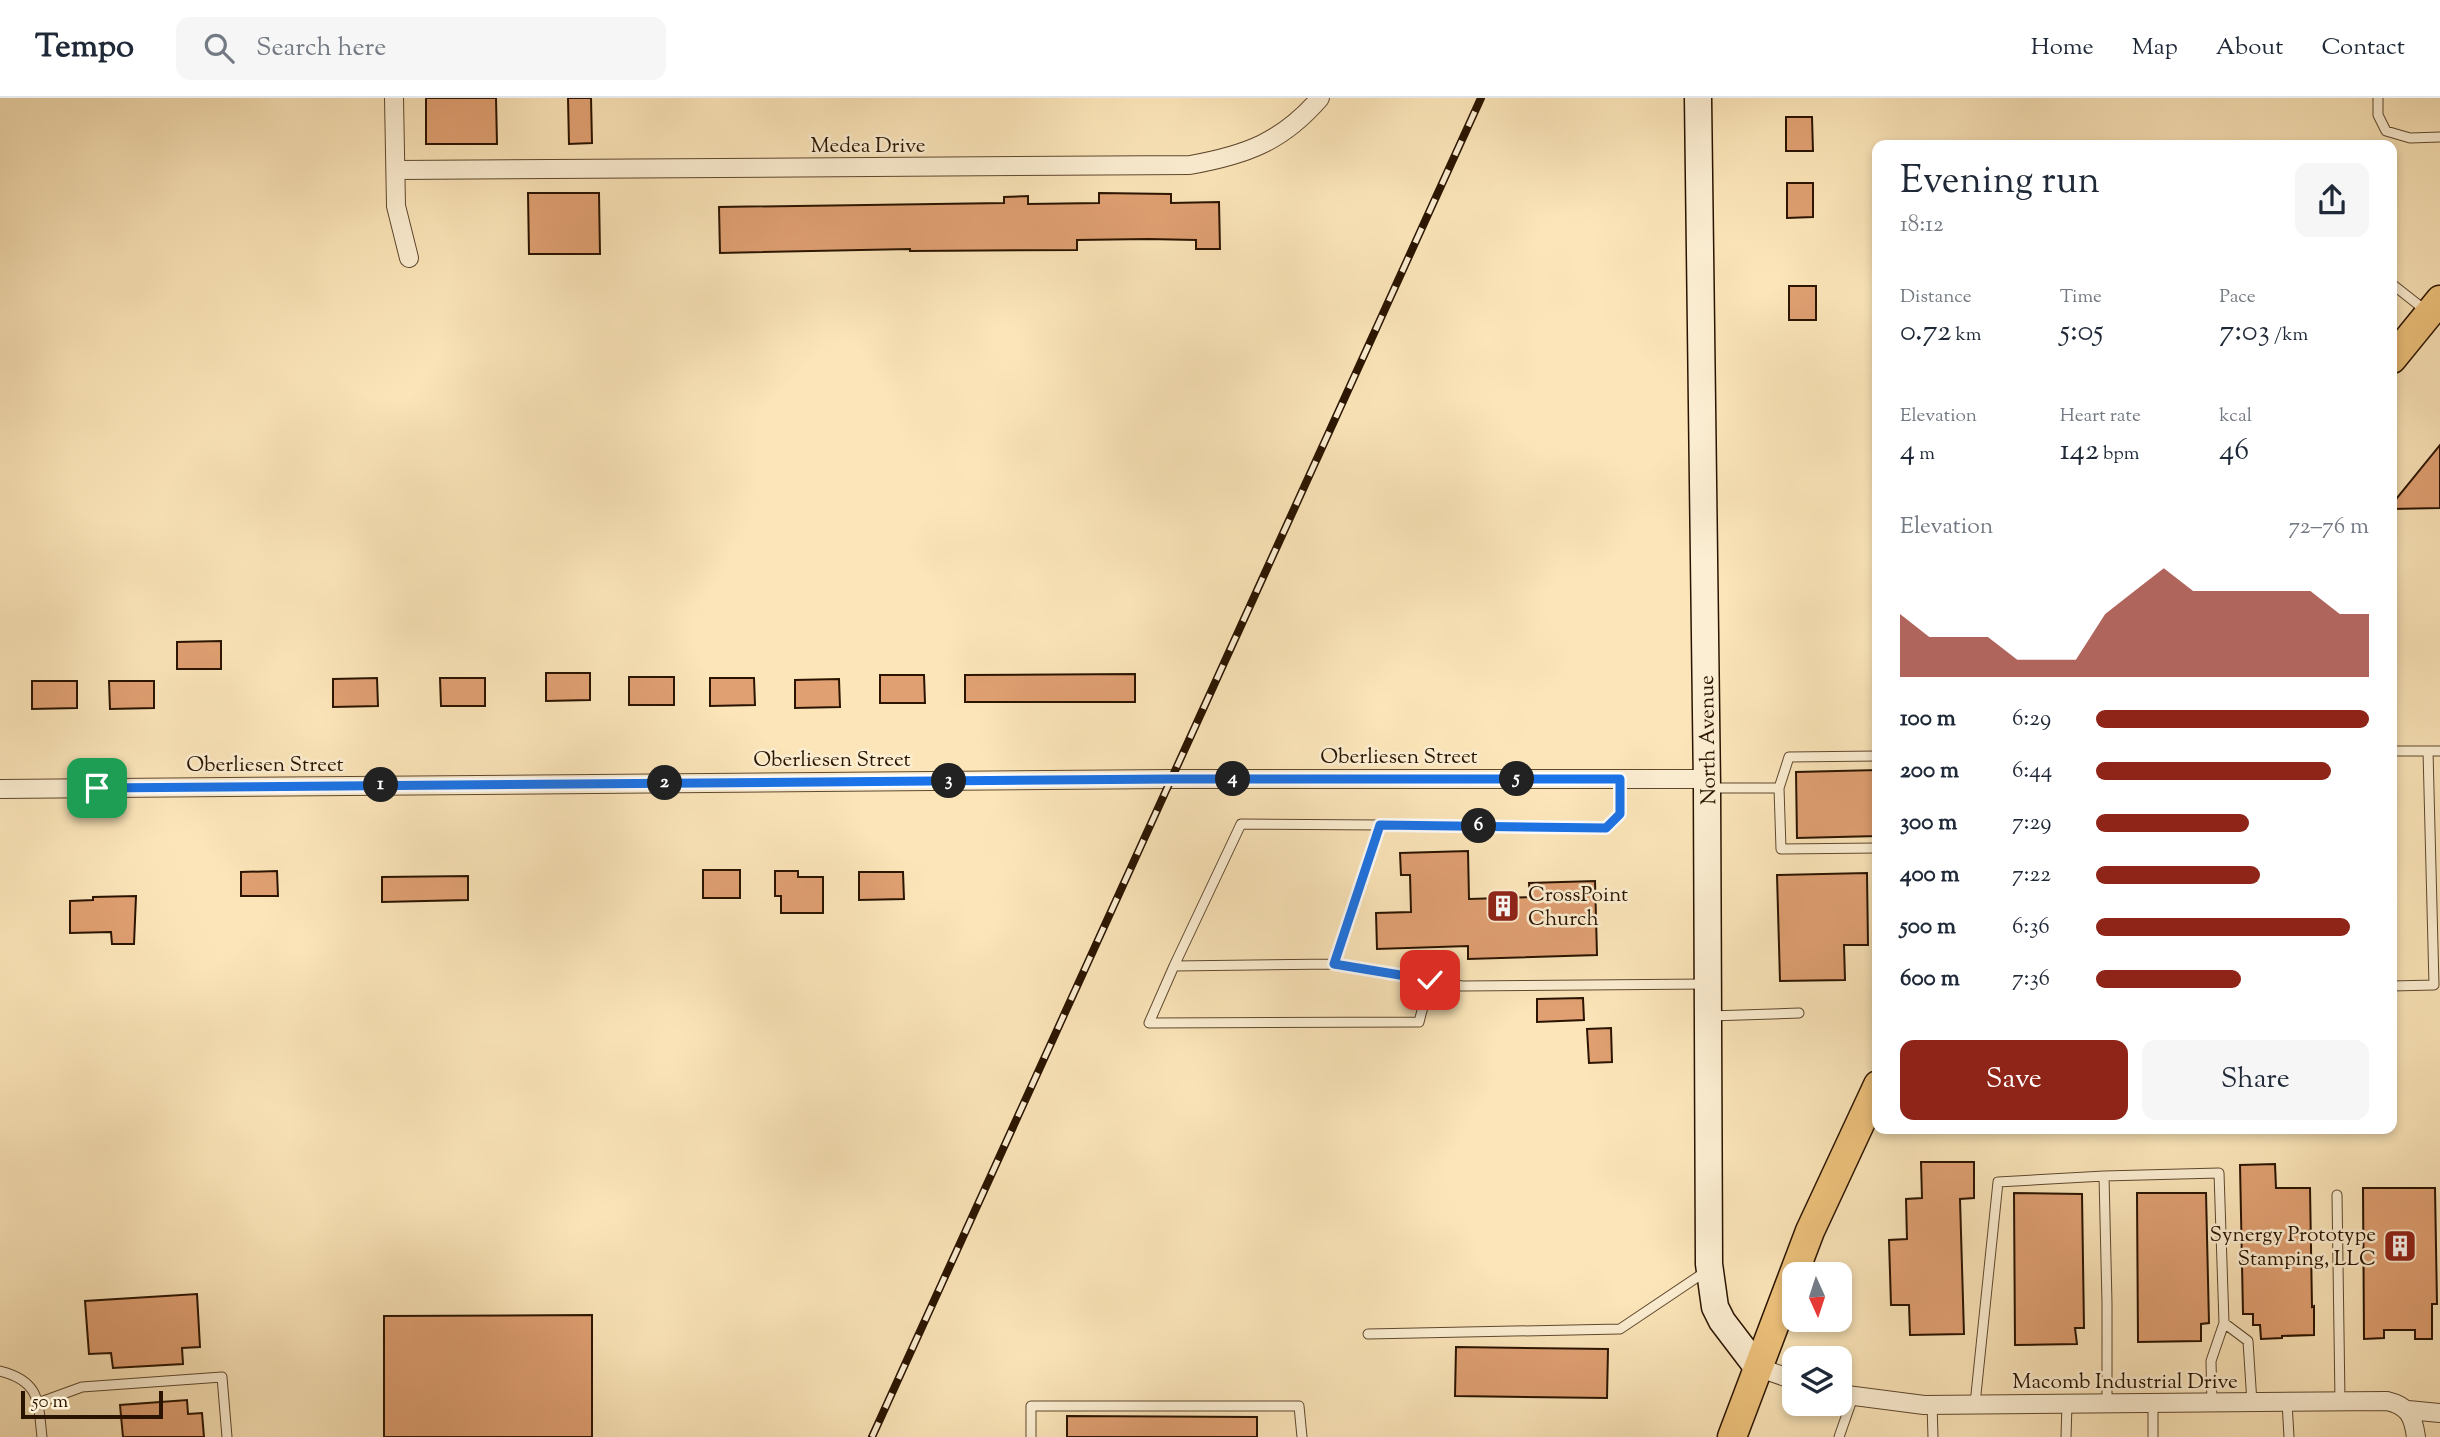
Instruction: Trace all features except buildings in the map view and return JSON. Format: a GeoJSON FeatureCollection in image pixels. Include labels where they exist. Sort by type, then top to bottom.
{"type":"FeatureCollection","features":[{"type":"Feature","properties":{"kind":"main road","name":"North Avenue"},"geometry":{"type":"LineString","coordinates":[[1698,98],[1710,1269],[1715,1307],[1722,1321],[1757,1367]]}},
{"type":"Feature","properties":{"kind":"main road"},"geometry":{"type":"LineString","coordinates":[[2397,353],[2435,307]]}},
{"type":"Feature","properties":{"kind":"main road"},"geometry":{"type":"LineString","coordinates":[[1732,1437],[1810,1231],[1872,1097]]}},
{"type":"Feature","properties":{"kind":"street"},"geometry":{"type":"LineString","coordinates":[[394,98],[397,206],[409,258]]}},
{"type":"Feature","properties":{"kind":"street","name":"Medea Drive"},"geometry":{"type":"LineString","coordinates":[[396,170],[1190,165],[1220,160],[1270,141],[1290,129],[1320,98]]}},
{"type":"Feature","properties":{"kind":"street","name":"Oberliesen Street"},"geometry":{"type":"LineString","coordinates":[[0,789],[1157,779],[1620,779],[1707,783]]}},
{"type":"Feature","properties":{"kind":"street"},"geometry":{"type":"LineString","coordinates":[[1757,1367],[1782,1376]]}},
{"type":"Feature","properties":{"kind":"street","name":"Macomb Industrial Drive"},"geometry":{"type":"LineString","coordinates":[[1852,1396],[1932,1404],[2387,1401],[2400,1404],[2408,1410],[2440,1413]]}},
{"type":"Feature","properties":{"kind":"street"},"geometry":{"type":"LineString","coordinates":[[2408,1410],[2416,1437]]}},
{"type":"Feature","properties":{"kind":"lane"},"geometry":{"type":"LineString","coordinates":[[2378,98],[2378,116],[2386,131],[2410,138],[2440,137]]}},
{"type":"Feature","properties":{"kind":"lane"},"geometry":{"type":"LineString","coordinates":[[2397,287],[2435,307]]}},
{"type":"Feature","properties":{"kind":"lane"},"geometry":{"type":"LineString","coordinates":[[2397,751],[2440,751]]}},
{"type":"Feature","properties":{"kind":"lane"},"geometry":{"type":"LineString","coordinates":[[2397,986],[2434,985],[2428,751]]}},
{"type":"Feature","properties":{"kind":"lane"},"geometry":{"type":"LineString","coordinates":[[1872,756],[1789,757],[1779,788],[1781,849],[1872,848]]}},
{"type":"Feature","properties":{"kind":"lane"},"geometry":{"type":"LineString","coordinates":[[1430,980],[1419,1022],[1149,1023],[1241,824],[1606,828],[1620,814],[1620,779]]}},
{"type":"Feature","properties":{"kind":"lane"},"geometry":{"type":"LineString","coordinates":[[1707,783],[1779,788]]}},
{"type":"Feature","properties":{"kind":"lane"},"geometry":{"type":"LineString","coordinates":[[1334,964],[1380,825]]}},
{"type":"Feature","properties":{"kind":"lane"},"geometry":{"type":"LineString","coordinates":[[1174,965],[1334,964],[1462,986],[1708,984]]}},
{"type":"Feature","properties":{"kind":"lane"},"geometry":{"type":"LineString","coordinates":[[1708,1016],[1798,1013]]}},
{"type":"Feature","properties":{"kind":"lane"},"geometry":{"type":"LineString","coordinates":[[1975,1404],[1998,1182],[2104,1175],[2219,1173],[2224,1322],[2211,1361],[2212,1404]]}},
{"type":"Feature","properties":{"kind":"lane"},"geometry":{"type":"LineString","coordinates":[[2104,1175],[2106,1404]]}},
{"type":"Feature","properties":{"kind":"lane"},"geometry":{"type":"LineString","coordinates":[[2337,1195],[2340,1401]]}},
{"type":"Feature","properties":{"kind":"lane"},"geometry":{"type":"LineString","coordinates":[[1368,1334],[1620,1329],[1710,1269]]}},
{"type":"Feature","properties":{"kind":"lane"},"geometry":{"type":"LineString","coordinates":[[2224,1322],[2248,1341],[2252,1403]]}},
{"type":"Feature","properties":{"kind":"lane"},"geometry":{"type":"LineString","coordinates":[[0,1371],[21,1377],[34,1389],[42,1437]]}},
{"type":"Feature","properties":{"kind":"lane"},"geometry":{"type":"LineString","coordinates":[[38,1403],[82,1387],[222,1377],[227,1437]]}},
{"type":"Feature","properties":{"kind":"lane"},"geometry":{"type":"LineString","coordinates":[[2287,1402],[2289,1437]]}},
{"type":"Feature","properties":{"kind":"lane"},"geometry":{"type":"LineString","coordinates":[[1932,1404],[1933,1437]]}},
{"type":"Feature","properties":{"kind":"lane"},"geometry":{"type":"LineString","coordinates":[[2066,1437],[2067,1404]]}},
{"type":"Feature","properties":{"kind":"lane"},"geometry":{"type":"LineString","coordinates":[[2153,1404],[2153,1437]]}},
{"type":"Feature","properties":{"kind":"lane"},"geometry":{"type":"LineString","coordinates":[[1031,1437],[1031,1406],[1085,1405],[1299,1406],[1302,1437]]}},
{"type":"Feature","properties":{"kind":"lane"},"geometry":{"type":"LineString","coordinates":[[1839,1437],[1842,1416]]}},
{"type":"Feature","properties":{"kind":"railway"},"geometry":{"type":"LineString","coordinates":[[872,1437],[1481,98]]}},
{"type":"Feature","properties":{"kind":"place","name":"CrossPoint Church"},"geometry":{"type":"Point","coordinates":[1503,906]}},
{"type":"Feature","properties":{"kind":"place","name":"Synergy Prototype Stamping, LLC"},"geometry":{"type":"Point","coordinates":[2400,1246]}},
{"type":"Feature","properties":{"kind":"route"},"geometry":{"type":"LineString","coordinates":[[97,788],[1171,779],[1620,779],[1620,814],[1606,828],[1380,825],[1334,964],[1430,980]]}}]}
